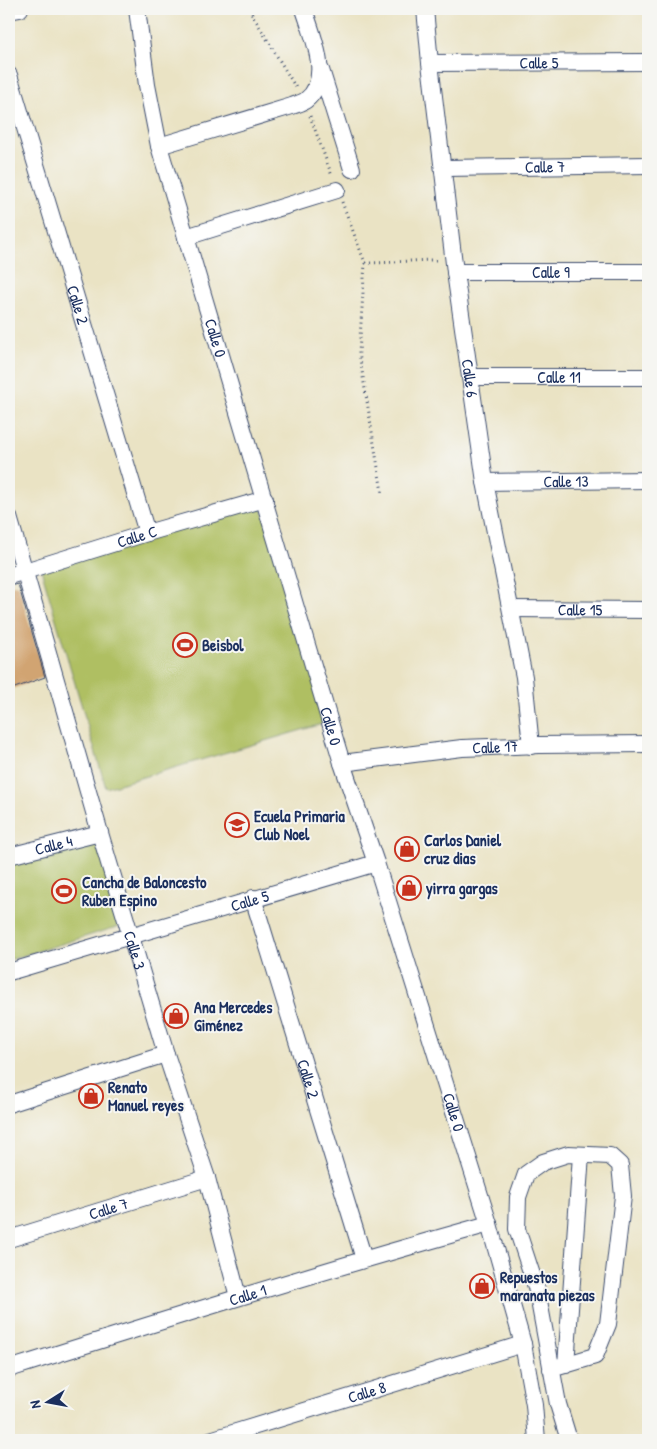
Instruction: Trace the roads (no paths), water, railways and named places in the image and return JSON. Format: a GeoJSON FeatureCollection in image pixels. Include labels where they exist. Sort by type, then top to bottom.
{"type":"FeatureCollection","features":[{"type":"Feature","properties":{"kind":"street"},"geometry":{"type":"LineString","coordinates":[[9,11],[20,9]]}},
{"type":"Feature","properties":{"kind":"street","name":"Calle 0"},"geometry":{"type":"LineString","coordinates":[[137,9],[147,85],[159,146],[342,763],[376,863],[488,1224],[523,1344],[534,1405],[537,1440]]}},
{"type":"Feature","properties":{"kind":"street"},"geometry":{"type":"LineString","coordinates":[[304,9],[352,169]]}},
{"type":"Feature","properties":{"kind":"street","name":"Calle 6"},"geometry":{"type":"LineString","coordinates":[[425,9],[455,267],[485,482],[524,678],[531,746]]}},
{"type":"Feature","properties":{"kind":"street","name":"Calle 5"},"geometry":{"type":"LineString","coordinates":[[430,63],[648,62]]}},
{"type":"Feature","properties":{"kind":"street"},"geometry":{"type":"LineString","coordinates":[[159,146],[304,102],[316,88],[320,78],[320,67]]}},
{"type":"Feature","properties":{"kind":"street","name":"Calle 2"},"geometry":{"type":"LineString","coordinates":[[9,75],[147,534]]}},
{"type":"Feature","properties":{"kind":"street","name":"Calle 7"},"geometry":{"type":"LineString","coordinates":[[443,168],[648,165]]}},
{"type":"Feature","properties":{"kind":"street"},"geometry":{"type":"LineString","coordinates":[[186,237],[337,190]]}},
{"type":"Feature","properties":{"kind":"street","name":"Calle 9"},"geometry":{"type":"LineString","coordinates":[[455,267],[648,272]]}},
{"type":"Feature","properties":{"kind":"street","name":"Calle 11"},"geometry":{"type":"LineString","coordinates":[[470,377],[648,377]]}},
{"type":"Feature","properties":{"kind":"street","name":"Calle 13"},"geometry":{"type":"LineString","coordinates":[[485,482],[648,480]]}},
{"type":"Feature","properties":{"kind":"street","name":"Calle C"},"geometry":{"type":"LineString","coordinates":[[9,576],[265,499]]}},
{"type":"Feature","properties":{"kind":"street","name":"Calle 3"},"geometry":{"type":"LineString","coordinates":[[9,517],[100,833],[166,1054],[206,1178],[238,1297]]}},
{"type":"Feature","properties":{"kind":"street","name":"Calle 15"},"geometry":{"type":"LineString","coordinates":[[511,609],[648,610]]}},
{"type":"Feature","properties":{"kind":"street","name":"Calle 17"},"geometry":{"type":"LineString","coordinates":[[342,763],[462,748],[648,744]]}},
{"type":"Feature","properties":{"kind":"street","name":"Calle 4"},"geometry":{"type":"LineString","coordinates":[[9,856],[100,833]]}},
{"type":"Feature","properties":{"kind":"street","name":"Calle 5"},"geometry":{"type":"LineString","coordinates":[[9,972],[376,863]]}},
{"type":"Feature","properties":{"kind":"street","name":"Calle 2"},"geometry":{"type":"LineString","coordinates":[[253,898],[364,1259]]}},
{"type":"Feature","properties":{"kind":"street"},"geometry":{"type":"LineString","coordinates":[[9,1104],[166,1054]]}},
{"type":"Feature","properties":{"kind":"street"},"geometry":{"type":"LineString","coordinates":[[568,1154],[610,1156],[620,1165],[623,1196],[608,1324],[596,1356],[559,1367],[517,1229],[518,1197],[526,1174],[543,1162],[568,1154]]}},
{"type":"Feature","properties":{"kind":"street"},"geometry":{"type":"LineString","coordinates":[[569,1440],[558,1404],[559,1367],[581,1155]]}},
{"type":"Feature","properties":{"kind":"street","name":"Calle 7"},"geometry":{"type":"LineString","coordinates":[[9,1239],[206,1178]]}},
{"type":"Feature","properties":{"kind":"street","name":"Calle 1"},"geometry":{"type":"LineString","coordinates":[[9,1369],[238,1297],[488,1224]]}},
{"type":"Feature","properties":{"kind":"street","name":"Calle 8"},"geometry":{"type":"LineString","coordinates":[[210,1440],[523,1344]]}},
{"type":"Feature","properties":{"kind":"place","name":"Beisbol"},"geometry":{"type":"Point","coordinates":[185,645]}},
{"type":"Feature","properties":{"kind":"place","name":"Ecuela Primaria Club Noel"},"geometry":{"type":"Point","coordinates":[237,825]}},
{"type":"Feature","properties":{"kind":"place","name":"Carlos Daniel cruz dias"},"geometry":{"type":"Point","coordinates":[407,849]}},
{"type":"Feature","properties":{"kind":"place","name":"yirra gargas"},"geometry":{"type":"Point","coordinates":[409,888]}},
{"type":"Feature","properties":{"kind":"place","name":"Cancha de Baloncesto Ruben Espino"},"geometry":{"type":"Point","coordinates":[64,891]}},
{"type":"Feature","properties":{"kind":"place","name":"Ana Mercedes Giménez"},"geometry":{"type":"Point","coordinates":[176,1016]}},
{"type":"Feature","properties":{"kind":"place","name":"Renato Manuel reyes"},"geometry":{"type":"Point","coordinates":[91,1096]}},
{"type":"Feature","properties":{"kind":"place","name":"Repuestos maranata piezas"},"geometry":{"type":"Point","coordinates":[482,1286]}}]}
